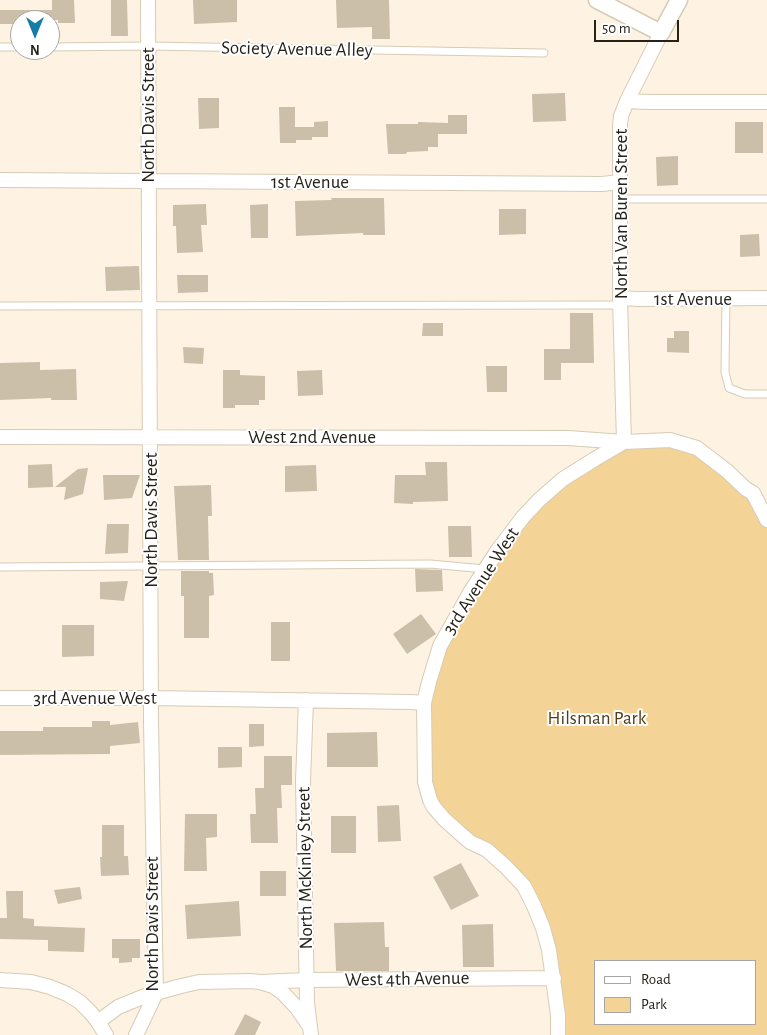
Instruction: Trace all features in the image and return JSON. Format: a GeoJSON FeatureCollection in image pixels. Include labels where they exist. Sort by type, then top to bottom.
{"type":"FeatureCollection","features":[{"type":"Feature","properties":{"kind":"street","name":"North Davis Street"},"geometry":{"type":"LineString","coordinates":[[136,1035],[156,993],[151,732],[148,0]]}},
{"type":"Feature","properties":{"kind":"street"},"geometry":{"type":"LineString","coordinates":[[597,0],[661,33]]}},
{"type":"Feature","properties":{"kind":"street","name":"North Van Buren Street"},"geometry":{"type":"LineString","coordinates":[[624,442],[620,301],[621,116],[679,0]]}},
{"type":"Feature","properties":{"kind":"street"},"geometry":{"type":"LineString","coordinates":[[627,101],[767,102]]}},
{"type":"Feature","properties":{"kind":"street","name":"1st Avenue"},"geometry":{"type":"LineString","coordinates":[[0,180],[602,184],[620,182]]}},
{"type":"Feature","properties":{"kind":"street","name":"1st Avenue"},"geometry":{"type":"LineString","coordinates":[[620,301],[638,299],[767,298]]}},
{"type":"Feature","properties":{"kind":"street","name":"West 2nd Avenue"},"geometry":{"type":"LineString","coordinates":[[0,437],[558,438],[624,442]]}},
{"type":"Feature","properties":{"kind":"street","name":"3rd Avenue West"},"geometry":{"type":"LineString","coordinates":[[0,698],[306,700],[411,702],[424,704],[440,646],[486,569],[523,517],[563,479],[624,442],[670,440],[697,448],[753,493],[767,520]]}},
{"type":"Feature","properties":{"kind":"street"},"geometry":{"type":"LineString","coordinates":[[753,493],[767,498]]}},
{"type":"Feature","properties":{"kind":"street","name":"North McKinley Street"},"geometry":{"type":"LineString","coordinates":[[306,700],[303,781],[306,980],[311,1031]]}},
{"type":"Feature","properties":{"kind":"street"},"geometry":{"type":"LineString","coordinates":[[424,704],[425,782],[430,800],[450,825],[470,842],[486,850],[524,886],[543,928],[549,950],[554,978],[558,1035]]}},
{"type":"Feature","properties":{"kind":"street","name":"West 4th Avenue"},"geometry":{"type":"LineString","coordinates":[[98,1022],[118,1007],[156,993],[200,982],[554,978]]}},
{"type":"Feature","properties":{"kind":"street"},"geometry":{"type":"LineString","coordinates":[[0,980],[31,982],[67,994],[92,1013],[106,1035]]}},
{"type":"Feature","properties":{"kind":"street","name":"West 4th Avenue"},"geometry":{"type":"LineString","coordinates":[[260,982],[273,986],[283,992],[297,1008],[311,1031]]}},
{"type":"Feature","properties":{"kind":"lane","name":"Society Avenue Alley"},"geometry":{"type":"LineString","coordinates":[[60,46],[544,53]]}},
{"type":"Feature","properties":{"kind":"lane"},"geometry":{"type":"LineString","coordinates":[[620,200],[767,199]]}},
{"type":"Feature","properties":{"kind":"lane"},"geometry":{"type":"LineString","coordinates":[[726,298],[725,372],[729,388],[745,394],[767,394]]}},
{"type":"Feature","properties":{"kind":"lane"},"geometry":{"type":"LineString","coordinates":[[0,306],[620,301]]}},
{"type":"Feature","properties":{"kind":"lane"},"geometry":{"type":"LineString","coordinates":[[0,567],[430,564],[486,569]]}},
{"type":"Feature","properties":{"kind":"green space","name":"Hilsman Park"},"geometry":{"type":"Polygon","coordinates":[[[624,443],[696,449],[746,490],[767,523],[767,1035],[561,1035],[536,903],[432,799],[425,703],[454,622],[540,500],[624,443]]]}},
{"type":"Feature","properties":{"kind":"building"},"geometry":{"type":"Polygon","coordinates":[[[52,0],[74,0],[75,23],[60,23],[60,10],[52,10],[52,0]]]}},
{"type":"Feature","properties":{"kind":"building"},"geometry":{"type":"Polygon","coordinates":[[[111,0],[127,0],[128,36],[111,36],[111,0]]]}},
{"type":"Feature","properties":{"kind":"building"},"geometry":{"type":"Polygon","coordinates":[[[193,0],[237,0],[237,22],[194,24],[193,0]]]}},
{"type":"Feature","properties":{"kind":"building"},"geometry":{"type":"Polygon","coordinates":[[[336,0],[389,0],[390,39],[372,39],[372,27],[337,28],[336,0]]]}},
{"type":"Feature","properties":{"kind":"building"},"geometry":{"type":"Polygon","coordinates":[[[0,10],[10,10],[10,24],[0,24],[0,10]]]}},
{"type":"Feature","properties":{"kind":"building"},"geometry":{"type":"Polygon","coordinates":[[[565,93],[566,121],[533,122],[532,94],[565,93]]]}},
{"type":"Feature","properties":{"kind":"building"},"geometry":{"type":"Polygon","coordinates":[[[198,98],[219,98],[219,128],[199,129],[198,98]]]}},
{"type":"Feature","properties":{"kind":"building"},"geometry":{"type":"Polygon","coordinates":[[[279,107],[295,107],[295,127],[314,127],[314,122],[328,121],[328,137],[296,140],[296,143],[280,143],[279,107]]]}},
{"type":"Feature","properties":{"kind":"building"},"geometry":{"type":"Polygon","coordinates":[[[448,115],[467,115],[467,134],[438,134],[438,147],[428,147],[428,151],[388,154],[386,124],[448,123],[448,115]]]}},
{"type":"Feature","properties":{"kind":"building"},"geometry":{"type":"Polygon","coordinates":[[[735,122],[763,122],[763,153],[735,153],[735,122]]]}},
{"type":"Feature","properties":{"kind":"building"},"geometry":{"type":"Polygon","coordinates":[[[678,156],[678,185],[657,186],[656,157],[678,156]]]}},
{"type":"Feature","properties":{"kind":"building"},"geometry":{"type":"Polygon","coordinates":[[[331,198],[384,198],[385,235],[363,235],[363,233],[296,236],[295,201],[332,200],[331,198]]]}},
{"type":"Feature","properties":{"kind":"building"},"geometry":{"type":"Polygon","coordinates":[[[206,204],[207,225],[201,225],[203,252],[177,253],[176,226],[173,226],[173,205],[206,204]]]}},
{"type":"Feature","properties":{"kind":"building"},"geometry":{"type":"Polygon","coordinates":[[[268,204],[268,238],[251,238],[250,205],[268,204]]]}},
{"type":"Feature","properties":{"kind":"building"},"geometry":{"type":"Polygon","coordinates":[[[499,209],[526,209],[526,234],[499,235],[499,209]]]}},
{"type":"Feature","properties":{"kind":"building"},"geometry":{"type":"Polygon","coordinates":[[[759,234],[760,256],[740,257],[740,235],[759,234]]]}},
{"type":"Feature","properties":{"kind":"building"},"geometry":{"type":"Polygon","coordinates":[[[139,266],[140,290],[106,291],[105,267],[139,266]]]}},
{"type":"Feature","properties":{"kind":"building"},"geometry":{"type":"Polygon","coordinates":[[[177,275],[208,275],[208,292],[178,293],[177,275]]]}},
{"type":"Feature","properties":{"kind":"building"},"geometry":{"type":"Polygon","coordinates":[[[570,313],[593,313],[594,363],[561,363],[561,380],[544,380],[544,349],[570,349],[570,313]]]}},
{"type":"Feature","properties":{"kind":"building"},"geometry":{"type":"Polygon","coordinates":[[[423,323],[443,323],[443,336],[422,336],[423,323]]]}},
{"type":"Feature","properties":{"kind":"building"},"geometry":{"type":"Polygon","coordinates":[[[674,331],[689,331],[689,353],[667,352],[667,338],[674,338],[674,331]]]}},
{"type":"Feature","properties":{"kind":"building"},"geometry":{"type":"Polygon","coordinates":[[[183,347],[204,348],[203,364],[184,363],[183,347]]]}},
{"type":"Feature","properties":{"kind":"building"},"geometry":{"type":"Polygon","coordinates":[[[40,362],[40,370],[76,369],[77,400],[51,400],[51,398],[0,400],[0,363],[40,362]]]}},
{"type":"Feature","properties":{"kind":"building"},"geometry":{"type":"Polygon","coordinates":[[[486,366],[507,366],[507,392],[487,392],[486,366]]]}},
{"type":"Feature","properties":{"kind":"building"},"geometry":{"type":"Polygon","coordinates":[[[223,370],[240,370],[240,375],[265,376],[265,400],[259,400],[259,405],[235,405],[235,408],[223,408],[223,370]]]}},
{"type":"Feature","properties":{"kind":"building"},"geometry":{"type":"Polygon","coordinates":[[[322,370],[323,395],[298,396],[297,371],[322,370]]]}},
{"type":"Feature","properties":{"kind":"building"},"geometry":{"type":"Polygon","coordinates":[[[425,462],[447,462],[448,501],[413,502],[413,504],[394,503],[395,475],[426,475],[425,462]]]}},
{"type":"Feature","properties":{"kind":"building"},"geometry":{"type":"Polygon","coordinates":[[[52,464],[53,487],[28,488],[28,465],[52,464]]]}},
{"type":"Feature","properties":{"kind":"building"},"geometry":{"type":"Polygon","coordinates":[[[316,465],[317,491],[285,492],[285,466],[316,465]]]}},
{"type":"Feature","properties":{"kind":"building"},"geometry":{"type":"Polygon","coordinates":[[[88,468],[83,494],[64,500],[66,487],[55,487],[78,469],[88,468]]]}},
{"type":"Feature","properties":{"kind":"building"},"geometry":{"type":"Polygon","coordinates":[[[103,475],[140,475],[132,498],[104,500],[103,475]]]}},
{"type":"Feature","properties":{"kind":"building"},"geometry":{"type":"Polygon","coordinates":[[[211,485],[212,516],[208,516],[209,560],[178,560],[174,486],[211,485]]]}},
{"type":"Feature","properties":{"kind":"building"},"geometry":{"type":"Polygon","coordinates":[[[107,524],[129,524],[128,553],[105,554],[107,524]]]}},
{"type":"Feature","properties":{"kind":"building"},"geometry":{"type":"Polygon","coordinates":[[[448,526],[471,526],[472,557],[449,557],[448,526]]]}},
{"type":"Feature","properties":{"kind":"building"},"geometry":{"type":"Polygon","coordinates":[[[415,569],[442,570],[443,591],[416,592],[415,569]]]}},
{"type":"Feature","properties":{"kind":"building"},"geometry":{"type":"Polygon","coordinates":[[[181,571],[209,571],[209,573],[213,573],[214,595],[209,596],[209,638],[184,638],[184,596],[181,596],[181,571]]]}},
{"type":"Feature","properties":{"kind":"building"},"geometry":{"type":"Polygon","coordinates":[[[128,581],[124,601],[100,599],[100,582],[128,581]]]}},
{"type":"Feature","properties":{"kind":"building"},"geometry":{"type":"Polygon","coordinates":[[[421,614],[436,634],[407,654],[393,634],[421,614]]]}},
{"type":"Feature","properties":{"kind":"building"},"geometry":{"type":"Polygon","coordinates":[[[271,622],[290,622],[290,661],[271,661],[271,622]]]}},
{"type":"Feature","properties":{"kind":"building"},"geometry":{"type":"Polygon","coordinates":[[[62,625],[94,625],[94,656],[62,657],[62,625]]]}},
{"type":"Feature","properties":{"kind":"building"},"geometry":{"type":"Polygon","coordinates":[[[92,721],[110,721],[110,725],[138,722],[140,743],[110,746],[110,754],[0,755],[0,731],[43,731],[43,727],[92,727],[92,721]]]}},
{"type":"Feature","properties":{"kind":"building"},"geometry":{"type":"Polygon","coordinates":[[[249,724],[264,724],[264,746],[249,747],[249,724]]]}},
{"type":"Feature","properties":{"kind":"building"},"geometry":{"type":"Polygon","coordinates":[[[377,732],[378,767],[327,767],[327,733],[377,732]]]}},
{"type":"Feature","properties":{"kind":"building"},"geometry":{"type":"Polygon","coordinates":[[[218,747],[242,747],[242,767],[218,768],[218,747]]]}},
{"type":"Feature","properties":{"kind":"building"},"geometry":{"type":"Polygon","coordinates":[[[264,756],[292,756],[292,785],[281,785],[282,808],[277,808],[278,843],[251,843],[250,814],[256,814],[255,788],[264,788],[264,756]]]}},
{"type":"Feature","properties":{"kind":"building"},"geometry":{"type":"Polygon","coordinates":[[[399,805],[401,841],[378,842],[377,806],[399,805]]]}},
{"type":"Feature","properties":{"kind":"building"},"geometry":{"type":"Polygon","coordinates":[[[185,814],[217,814],[217,837],[206,838],[207,871],[184,871],[185,814]]]}},
{"type":"Feature","properties":{"kind":"building"},"geometry":{"type":"Polygon","coordinates":[[[331,816],[356,816],[356,853],[331,853],[331,816]]]}},
{"type":"Feature","properties":{"kind":"building"},"geometry":{"type":"Polygon","coordinates":[[[102,825],[124,825],[124,856],[128,856],[129,875],[101,876],[102,825]]]}},
{"type":"Feature","properties":{"kind":"building"},"geometry":{"type":"Polygon","coordinates":[[[461,863],[479,896],[451,910],[433,877],[461,863]]]}},
{"type":"Feature","properties":{"kind":"building"},"geometry":{"type":"Polygon","coordinates":[[[260,871],[286,871],[286,896],[260,896],[260,871]]]}},
{"type":"Feature","properties":{"kind":"building"},"geometry":{"type":"Polygon","coordinates":[[[80,887],[82,899],[58,904],[54,890],[80,887]]]}},
{"type":"Feature","properties":{"kind":"building"},"geometry":{"type":"Polygon","coordinates":[[[6,891],[23,891],[23,918],[34,919],[34,926],[85,928],[84,952],[48,951],[48,940],[0,939],[0,918],[7,918],[6,891]]]}},
{"type":"Feature","properties":{"kind":"building"},"geometry":{"type":"Polygon","coordinates":[[[239,901],[241,936],[187,939],[185,905],[239,901]]]}},
{"type":"Feature","properties":{"kind":"building"},"geometry":{"type":"Polygon","coordinates":[[[384,922],[385,947],[389,947],[389,971],[336,971],[334,923],[384,922]]]}},
{"type":"Feature","properties":{"kind":"building"},"geometry":{"type":"Polygon","coordinates":[[[493,924],[494,967],[463,967],[462,925],[493,924]]]}},
{"type":"Feature","properties":{"kind":"building"},"geometry":{"type":"Polygon","coordinates":[[[112,939],[140,939],[140,958],[132,958],[132,962],[119,963],[119,958],[112,958],[112,939]]]}},
{"type":"Feature","properties":{"kind":"building"},"geometry":{"type":"Polygon","coordinates":[[[245,1014],[261,1022],[255,1035],[234,1035],[245,1014]]]}}]}
